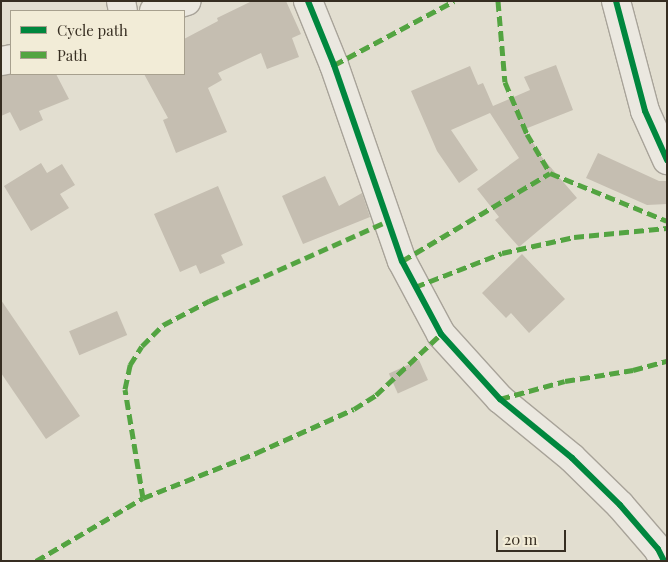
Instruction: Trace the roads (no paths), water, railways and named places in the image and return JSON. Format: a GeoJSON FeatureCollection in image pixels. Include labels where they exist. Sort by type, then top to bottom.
{"type":"FeatureCollection","features":[{"type":"Feature","properties":{"kind":"street"},"geometry":{"type":"LineString","coordinates":[[157,10],[187,1]]}},
{"type":"Feature","properties":{"kind":"street"},"geometry":{"type":"LineString","coordinates":[[308,1],[334,65],[402,261],[441,334],[500,399],[572,458],[620,505],[658,549],[664,561]]}},
{"type":"Feature","properties":{"kind":"street"},"geometry":{"type":"LineString","coordinates":[[616,1],[645,111],[667,160]]}}]}
